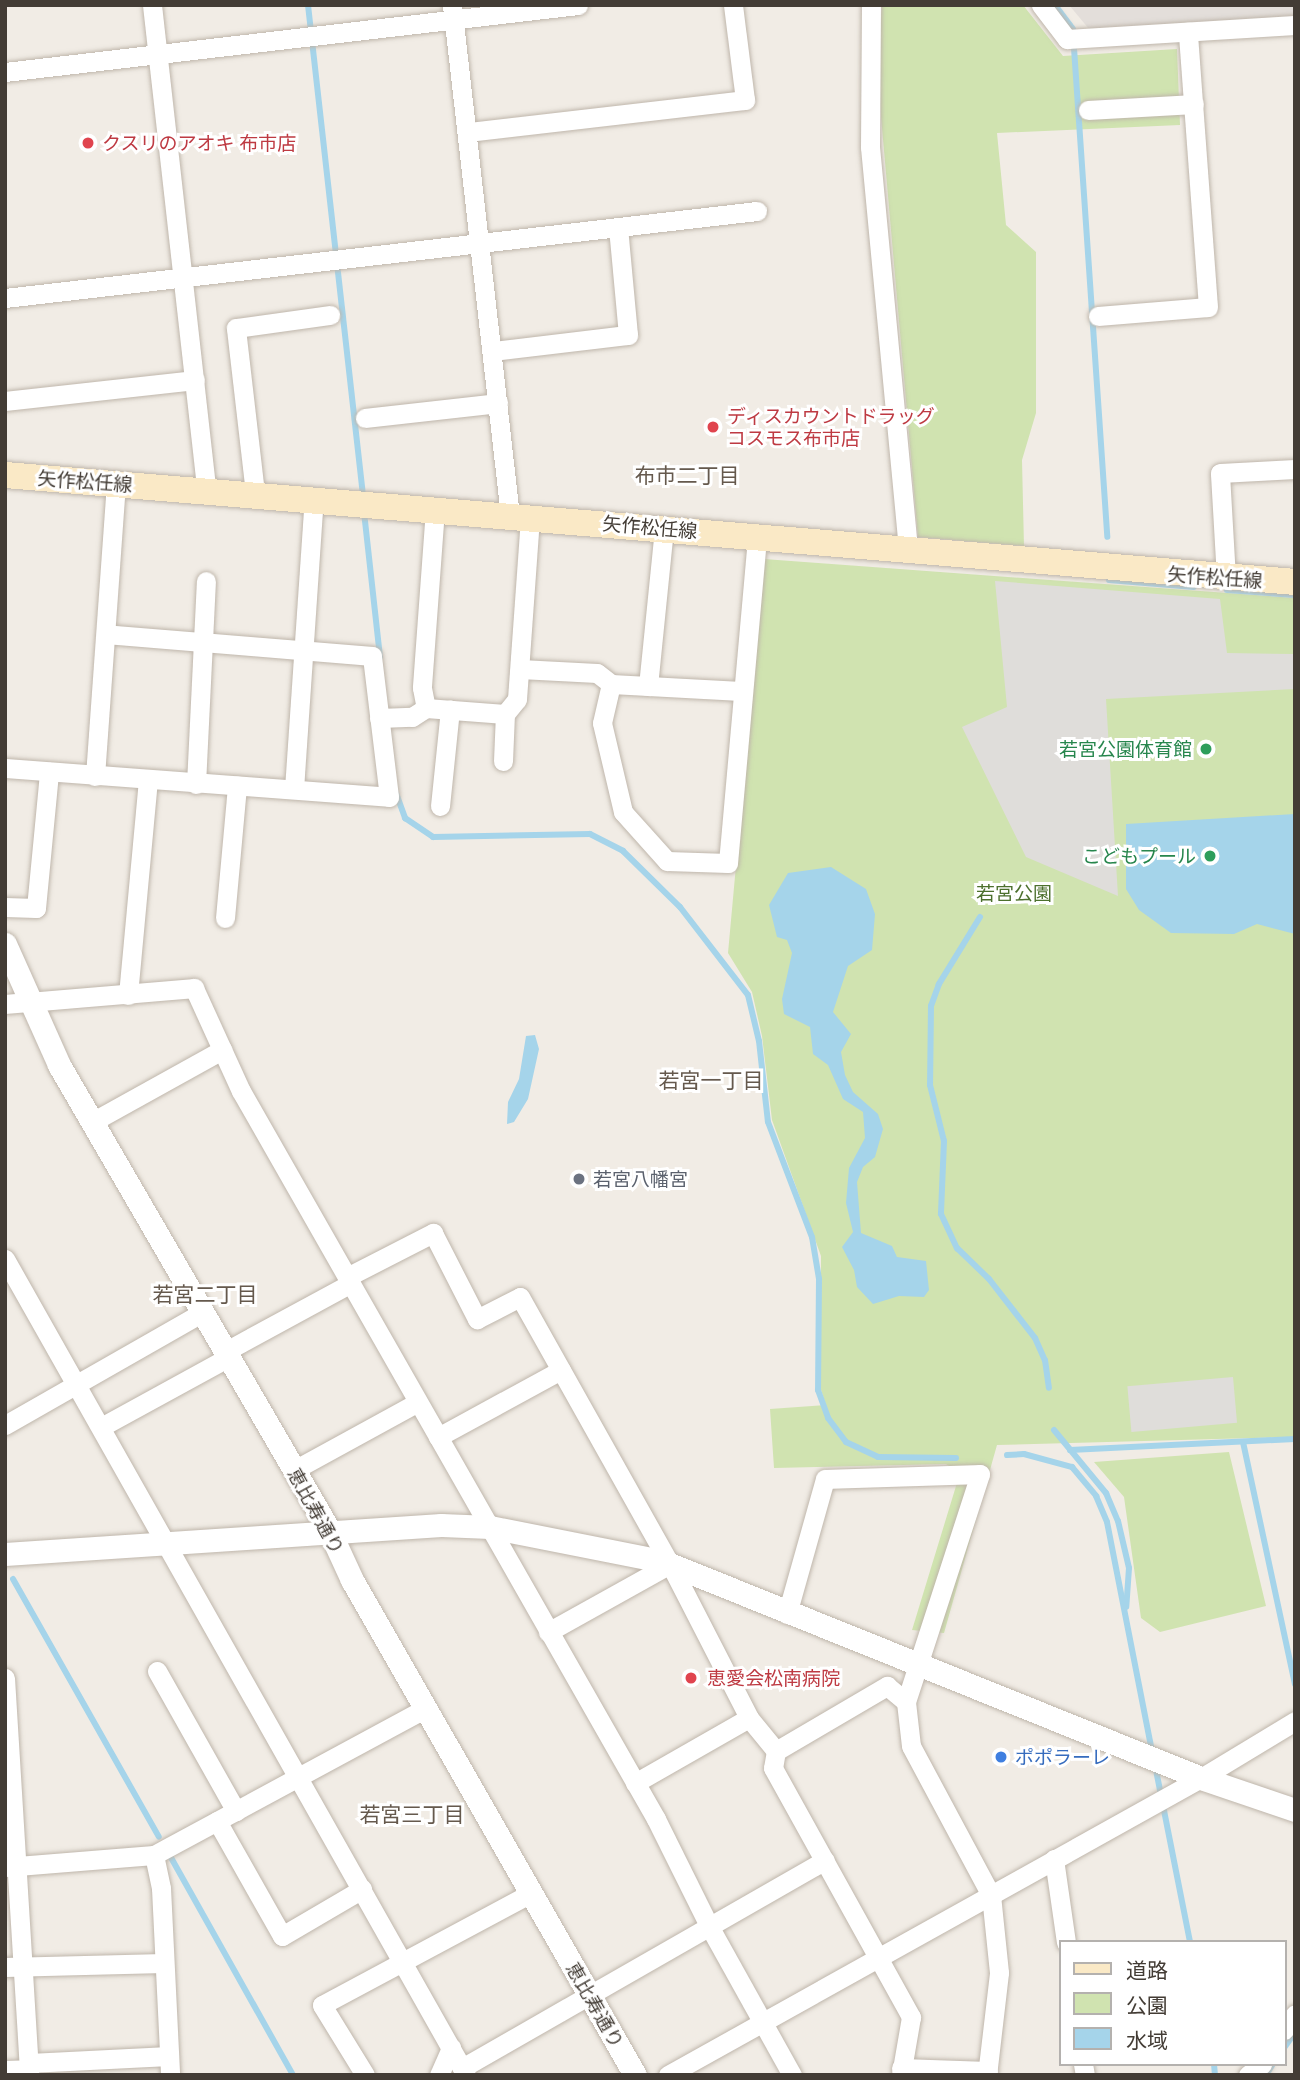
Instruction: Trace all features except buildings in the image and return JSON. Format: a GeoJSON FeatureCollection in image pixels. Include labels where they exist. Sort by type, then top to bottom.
{"type":"FeatureCollection","features":[{"type":"Feature","properties":{"kind":"main road","name":"矢作松任線"},"geometry":{"type":"LineString","coordinates":[[5,475],[255,493],[1295,582]]}},
{"type":"Feature","properties":{"kind":"street"},"geometry":{"type":"LineString","coordinates":[[152,5],[206,489]]}},
{"type":"Feature","properties":{"kind":"street"},"geometry":{"type":"LineString","coordinates":[[5,72],[309,38],[453,13],[579,5]]}},
{"type":"Feature","properties":{"kind":"street"},"geometry":{"type":"LineString","coordinates":[[468,132],[745,100],[733,5]]}},
{"type":"Feature","properties":{"kind":"street"},"geometry":{"type":"LineString","coordinates":[[871,5],[870,148],[908,549]]}},
{"type":"Feature","properties":{"kind":"street"},"geometry":{"type":"LineString","coordinates":[[1041,5],[1067,39],[1295,25]]}},
{"type":"Feature","properties":{"kind":"street"},"geometry":{"type":"LineString","coordinates":[[453,13],[498,403],[520,517],[520,669],[517,699],[505,714],[503,761]]}},
{"type":"Feature","properties":{"kind":"street"},"geometry":{"type":"LineString","coordinates":[[1098,316],[1208,307],[1188,32]]}},
{"type":"Feature","properties":{"kind":"street"},"geometry":{"type":"LineString","coordinates":[[1088,110],[1194,104]]}},
{"type":"Feature","properties":{"kind":"street"},"geometry":{"type":"LineString","coordinates":[[5,298],[184,274],[481,244],[757,211]]}},
{"type":"Feature","properties":{"kind":"street"},"geometry":{"type":"LineString","coordinates":[[493,351],[628,335],[618,227]]}},
{"type":"Feature","properties":{"kind":"street"},"geometry":{"type":"LineString","coordinates":[[255,493],[236,328],[330,315]]}},
{"type":"Feature","properties":{"kind":"street"},"geometry":{"type":"LineString","coordinates":[[5,401],[195,380]]}},
{"type":"Feature","properties":{"kind":"street"},"geometry":{"type":"LineString","coordinates":[[365,418],[498,403]]}},
{"type":"Feature","properties":{"kind":"street"},"geometry":{"type":"LineString","coordinates":[[1226,578],[1220,473],[1295,468]]}},
{"type":"Feature","properties":{"kind":"street"},"geometry":{"type":"LineString","coordinates":[[95,776],[116,484]]}},
{"type":"Feature","properties":{"kind":"street"},"geometry":{"type":"LineString","coordinates":[[294,789],[314,498]]}},
{"type":"Feature","properties":{"kind":"street"},"geometry":{"type":"LineString","coordinates":[[426,708],[422,688],[435,509]]}},
{"type":"Feature","properties":{"kind":"street"},"geometry":{"type":"LineString","coordinates":[[648,686],[664,528]]}},
{"type":"Feature","properties":{"kind":"street"},"geometry":{"type":"LineString","coordinates":[[611,684],[601,723],[624,812],[667,861],[728,863],[741,691],[757,536]]}},
{"type":"Feature","properties":{"kind":"street"},"geometry":{"type":"LineString","coordinates":[[196,784],[206,581]]}},
{"type":"Feature","properties":{"kind":"street"},"geometry":{"type":"LineString","coordinates":[[5,768],[389,797],[385,718],[372,656],[106,634]]}},
{"type":"Feature","properties":{"kind":"street"},"geometry":{"type":"LineString","coordinates":[[520,669],[597,673],[611,684],[741,691]]}},
{"type":"Feature","properties":{"kind":"street"},"geometry":{"type":"LineString","coordinates":[[385,718],[412,717],[426,708],[505,714]]}},
{"type":"Feature","properties":{"kind":"street"},"geometry":{"type":"LineString","coordinates":[[440,806],[450,710]]}},
{"type":"Feature","properties":{"kind":"street"},"geometry":{"type":"LineString","coordinates":[[5,907],[36,908],[49,772]]}},
{"type":"Feature","properties":{"kind":"street"},"geometry":{"type":"LineString","coordinates":[[128,995],[148,780]]}},
{"type":"Feature","properties":{"kind":"street"},"geometry":{"type":"LineString","coordinates":[[225,918],[237,786]]}},
{"type":"Feature","properties":{"kind":"street","name":"恵比寿通り"},"geometry":{"type":"LineString","coordinates":[[5,944],[29,1003],[92,1122],[329,1530],[426,1708],[635,2075]]}},
{"type":"Feature","properties":{"kind":"street"},"geometry":{"type":"LineString","coordinates":[[5,1004],[194,988],[222,1050],[349,1280],[635,1783],[709,1926],[792,2075]]}},
{"type":"Feature","properties":{"kind":"street"},"geometry":{"type":"LineString","coordinates":[[92,1122],[222,1050]]}},
{"type":"Feature","properties":{"kind":"street"},"geometry":{"type":"LineString","coordinates":[[102,1427],[433,1233],[477,1319],[520,1297],[670,1564],[749,1718],[776,1751],[773,1768],[911,2017],[901,2071],[988,2073],[999,1973],[991,1895],[911,1746],[906,1702],[980,1474],[825,1479],[788,1614]]}},
{"type":"Feature","properties":{"kind":"street"},"geometry":{"type":"LineString","coordinates":[[5,1259],[301,1775],[402,1963],[464,2071],[825,1860]]}},
{"type":"Feature","properties":{"kind":"street"},"geometry":{"type":"LineString","coordinates":[[5,1425],[203,1312]]}},
{"type":"Feature","properties":{"kind":"street"},"geometry":{"type":"LineString","coordinates":[[438,1437],[561,1370]]}},
{"type":"Feature","properties":{"kind":"street"},"geometry":{"type":"LineString","coordinates":[[294,1470],[418,1402]]}},
{"type":"Feature","properties":{"kind":"street"},"geometry":{"type":"LineString","coordinates":[[5,1554],[329,1530],[490,1527],[670,1564],[788,1614],[1142,1752],[1201,1778],[1295,1810]]}},
{"type":"Feature","properties":{"kind":"street"},"geometry":{"type":"LineString","coordinates":[[548,1632],[670,1564]]}},
{"type":"Feature","properties":{"kind":"street"},"geometry":{"type":"LineString","coordinates":[[157,1671],[236,1811]]}},
{"type":"Feature","properties":{"kind":"street"},"geometry":{"type":"LineString","coordinates":[[5,1678],[14,1967],[29,2069]]}},
{"type":"Feature","properties":{"kind":"street"},"geometry":{"type":"LineString","coordinates":[[776,1751],[887,1686],[906,1702]]}},
{"type":"Feature","properties":{"kind":"street"},"geometry":{"type":"LineString","coordinates":[[12,1866],[155,1855],[426,1708]]}},
{"type":"Feature","properties":{"kind":"street"},"geometry":{"type":"LineString","coordinates":[[635,1783],[749,1718]]}},
{"type":"Feature","properties":{"kind":"street"},"geometry":{"type":"LineString","coordinates":[[668,2075],[1294,1726]]}},
{"type":"Feature","properties":{"kind":"street"},"geometry":{"type":"LineString","coordinates":[[217,1821],[282,1936],[362,1889]]}},
{"type":"Feature","properties":{"kind":"street"},"geometry":{"type":"LineString","coordinates":[[5,2070],[169,2066],[155,1855]]}},
{"type":"Feature","properties":{"kind":"street"},"geometry":{"type":"LineString","coordinates":[[1054,1859],[1066,1940]]}},
{"type":"Feature","properties":{"kind":"street"},"geometry":{"type":"LineString","coordinates":[[365,2075],[322,2005],[531,1893]]}},
{"type":"Feature","properties":{"kind":"street"},"geometry":{"type":"LineString","coordinates":[[14,1967],[164,1964]]}},
{"type":"Feature","properties":{"kind":"street"},"geometry":{"type":"LineString","coordinates":[[439,2075],[451,2048]]}},
{"type":"Feature","properties":{"kind":"shaded area"},"geometry":{"type":"Polygon","coordinates":[[[1069,5],[1295,5],[1295,16],[1089,29],[1069,5]]]}},
{"type":"Feature","properties":{"kind":"shaded area"},"geometry":{"type":"Polygon","coordinates":[[[995,581],[1220,599],[1227,653],[1295,654],[1295,689],[1106,699],[1118,896],[1026,857],[962,727],[1007,707],[995,581]]]}},
{"type":"Feature","properties":{"kind":"shaded area"},"geometry":{"type":"Polygon","coordinates":[[[1233,1377],[1237,1423],[1131,1432],[1127,1386],[1233,1377]]]}},
{"type":"Feature","properties":{"kind":"green space"},"geometry":{"type":"Polygon","coordinates":[[[882,5],[1023,5],[1063,56],[1177,49],[1180,125],[997,133],[1006,225],[1036,252],[1036,413],[1022,460],[1024,546],[918,537],[877,71],[882,5]]]}},
{"type":"Feature","properties":{"kind":"green space","name":"若宮公園"},"geometry":{"type":"Polygon","coordinates":[[[764,559],[1295,598],[1295,1437],[997,1445],[944,1633],[912,1630],[960,1473],[946,1464],[774,1468],[770,1409],[826,1405],[821,1390],[821,1256],[772,1120],[762,1036],[752,992],[728,953],[764,559]]]}},
{"type":"Feature","properties":{"kind":"green space"},"geometry":{"type":"Polygon","coordinates":[[[1229,1452],[1266,1606],[1160,1632],[1141,1618],[1124,1497],[1094,1462],[1229,1452]]]}},
{"type":"Feature","properties":{"kind":"water","name":"こどもプール"},"geometry":{"type":"Polygon","coordinates":[[[1295,814],[1295,934],[1257,924],[1234,934],[1171,933],[1139,910],[1126,889],[1126,824],[1295,814]]]}},
{"type":"Feature","properties":{"kind":"water"},"geometry":{"type":"Polygon","coordinates":[[[831,867],[866,889],[875,914],[872,950],[848,966],[833,1012],[851,1034],[841,1052],[845,1075],[853,1092],[878,1114],[883,1129],[875,1157],[863,1167],[857,1182],[861,1233],[892,1246],[897,1257],[926,1261],[929,1290],[924,1297],[899,1296],[873,1304],[857,1287],[854,1270],[842,1247],[853,1232],[846,1203],[849,1168],[865,1138],[863,1112],[843,1099],[828,1065],[813,1054],[810,1027],[784,1014],[782,999],[792,953],[787,940],[777,937],[769,905],[788,873],[831,867]]]}},
{"type":"Feature","properties":{"kind":"water"},"geometry":{"type":"Polygon","coordinates":[[[535,1035],[539,1049],[528,1099],[514,1122],[507,1124],[508,1102],[519,1079],[526,1036],[535,1035]]]}},
{"type":"Feature","properties":{"kind":"waterway"},"geometry":{"type":"LineString","coordinates":[[308,5],[363,497]]}},
{"type":"Feature","properties":{"kind":"waterway"},"geometry":{"type":"LineString","coordinates":[[1055,5],[1073,29]]}},
{"type":"Feature","properties":{"kind":"waterway"},"geometry":{"type":"LineString","coordinates":[[1074,48],[1107,537]]}},
{"type":"Feature","properties":{"kind":"waterway"},"geometry":{"type":"LineString","coordinates":[[364,512],[380,657]]}},
{"type":"Feature","properties":{"kind":"waterway"},"geometry":{"type":"LineString","coordinates":[[1109,580],[1194,587]]}},
{"type":"Feature","properties":{"kind":"waterway"},"geometry":{"type":"LineString","coordinates":[[1227,590],[1295,595]]}},
{"type":"Feature","properties":{"kind":"waterway"},"geometry":{"type":"LineString","coordinates":[[396,793],[405,818],[433,837],[590,834],[623,851],[680,907],[748,995],[759,1041],[768,1122],[812,1237],[819,1279],[818,1390],[828,1418],[846,1442],[878,1457],[956,1458]]}},
{"type":"Feature","properties":{"kind":"waterway"},"geometry":{"type":"LineString","coordinates":[[980,917],[939,984],[931,1006],[930,1085],[944,1141],[941,1214],[957,1248],[989,1279],[1035,1338],[1045,1360],[1049,1388]]}},
{"type":"Feature","properties":{"kind":"waterway"},"geometry":{"type":"LineString","coordinates":[[1054,1430],[1106,1493],[1118,1521],[1129,1568],[1126,1607]]}},
{"type":"Feature","properties":{"kind":"waterway"},"geometry":{"type":"LineString","coordinates":[[1070,1450],[1295,1439]]}},
{"type":"Feature","properties":{"kind":"waterway"},"geometry":{"type":"LineString","coordinates":[[1243,1442],[1295,1684]]}},
{"type":"Feature","properties":{"kind":"waterway"},"geometry":{"type":"LineString","coordinates":[[1007,1455],[1024,1454],[1072,1467],[1096,1496],[1107,1522],[1152,1751]]}},
{"type":"Feature","properties":{"kind":"waterway"},"geometry":{"type":"LineString","coordinates":[[13,1579],[159,1837]]}},
{"type":"Feature","properties":{"kind":"waterway"},"geometry":{"type":"LineString","coordinates":[[1155,1765],[1190,1940]]}},
{"type":"Feature","properties":{"kind":"waterway"},"geometry":{"type":"LineString","coordinates":[[169,1854],[293,2075]]}},
{"type":"Feature","properties":{"kind":"waterway"},"geometry":{"type":"LineString","coordinates":[[1286,2045],[1295,2032]]}},
{"type":"Feature","properties":{"kind":"waterway"},"geometry":{"type":"LineString","coordinates":[[1214,2066],[1215,2075]]}},
{"type":"Feature","properties":{"kind":"waterway"},"geometry":{"type":"LineString","coordinates":[[1266,2075],[1272,2066]]}},
{"type":"Feature","properties":{"kind":"place","name":"クスリのアオキ 布市店"},"geometry":{"type":"Point","coordinates":[88,143]}},
{"type":"Feature","properties":{"kind":"place","name":"ディスカウントドラッグ コスモス布市店"},"geometry":{"type":"Point","coordinates":[713,427]}},
{"type":"Feature","properties":{"kind":"place","name":"若宮公園体育館"},"geometry":{"type":"Point","coordinates":[1206,749]}},
{"type":"Feature","properties":{"kind":"place","name":"こどもプール"},"geometry":{"type":"Point","coordinates":[1210,856]}},
{"type":"Feature","properties":{"kind":"place","name":"若宮八幡宮"},"geometry":{"type":"Point","coordinates":[579,1179]}},
{"type":"Feature","properties":{"kind":"place","name":"恵愛会松南病院"},"geometry":{"type":"Point","coordinates":[691,1678]}},
{"type":"Feature","properties":{"kind":"place","name":"ポポラーレ"},"geometry":{"type":"Point","coordinates":[1001,1757]}},
{"type":"Feature","properties":{"kind":"district","name":"布市二丁目"},"geometry":{"type":"Point","coordinates":[687,475]}},
{"type":"Feature","properties":{"kind":"district","name":"若宮一丁目"},"geometry":{"type":"Point","coordinates":[711,1080]}},
{"type":"Feature","properties":{"kind":"district","name":"若宮二丁目"},"geometry":{"type":"Point","coordinates":[205,1294]}},
{"type":"Feature","properties":{"kind":"district","name":"若宮三丁目"},"geometry":{"type":"Point","coordinates":[412,1814]}}]}
